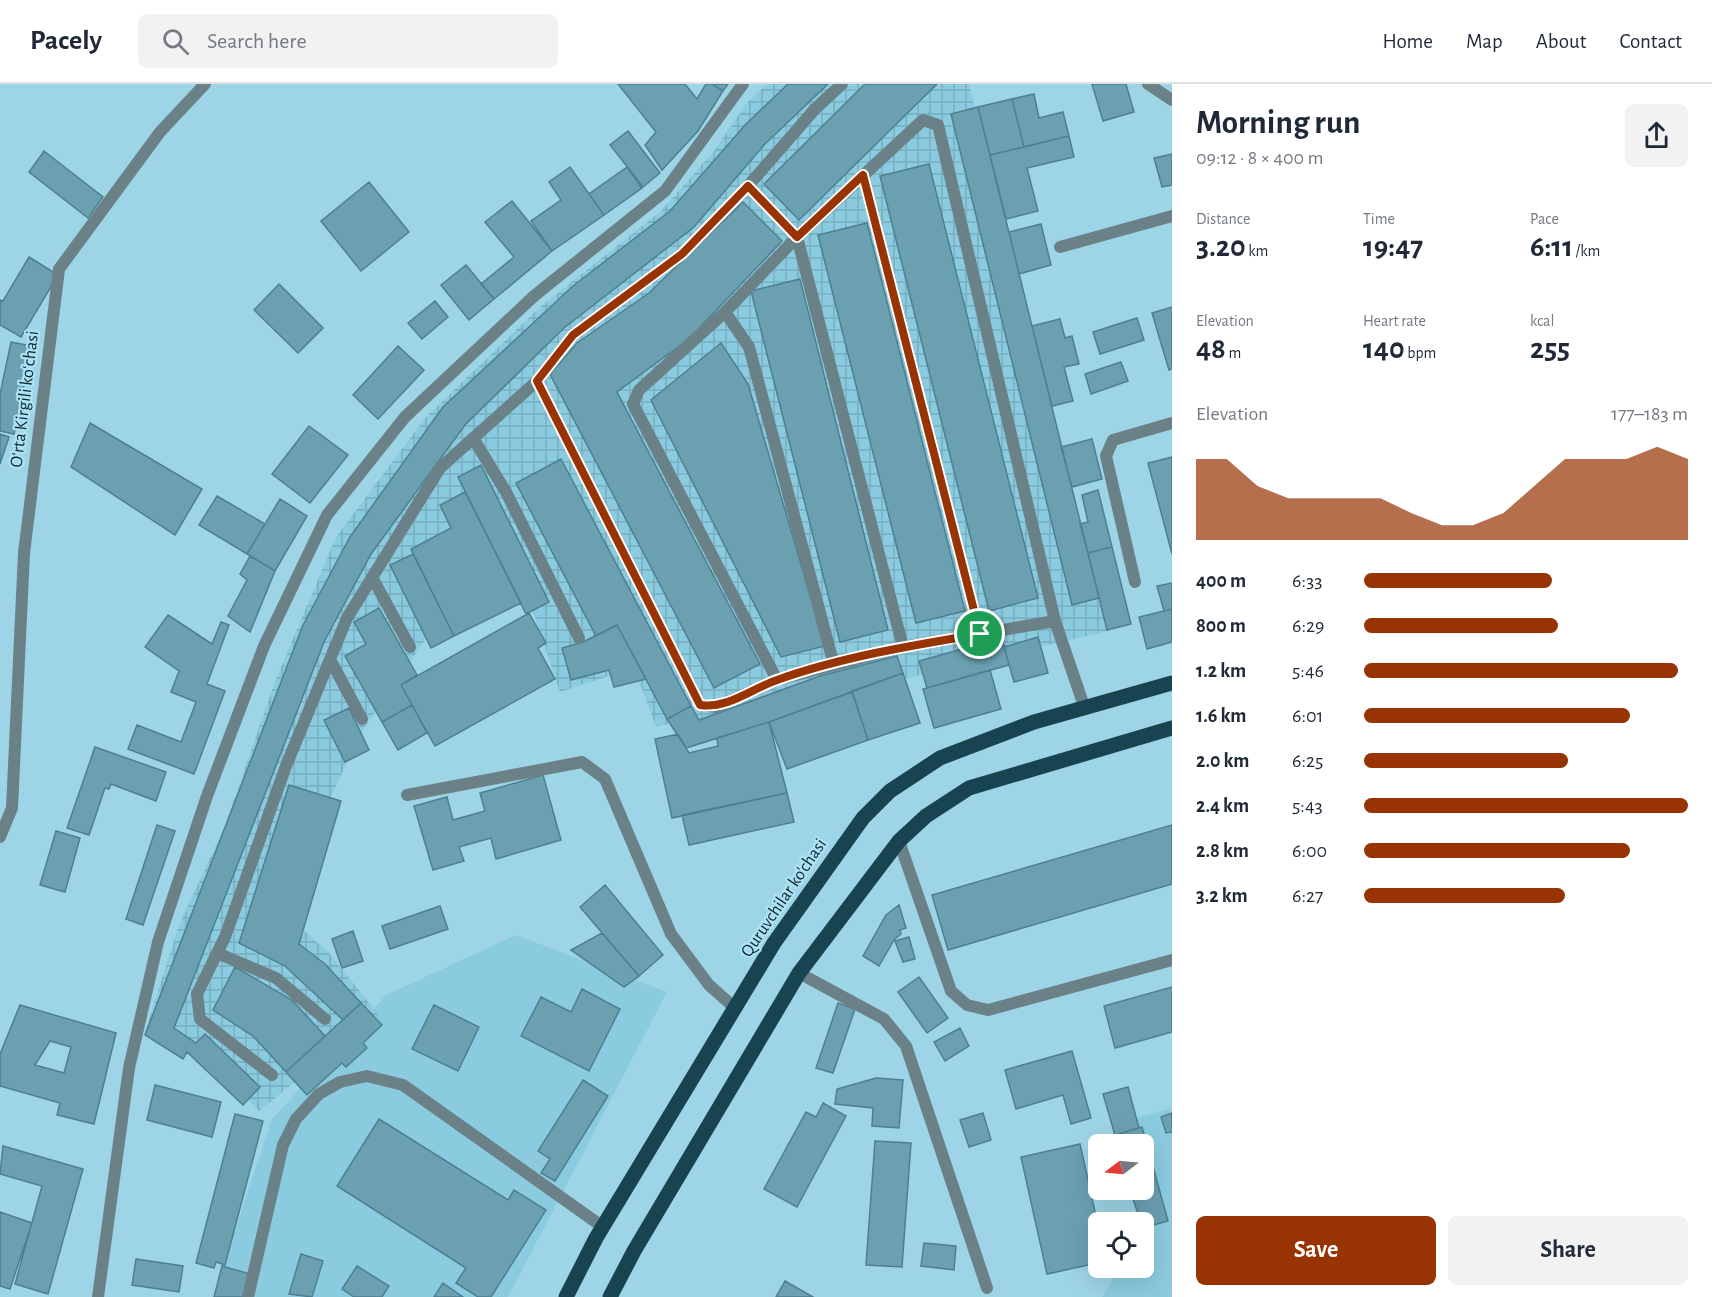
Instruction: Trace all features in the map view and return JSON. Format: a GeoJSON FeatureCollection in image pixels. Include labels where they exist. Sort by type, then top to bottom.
{"type":"FeatureCollection","features":[{"type":"Feature","properties":{"kind":"main road","name":"Quruvchilar ko'chasi"},"geometry":{"type":"LineString","coordinates":[[566,1297],[603,1227],[774,943],[863,818],[890,791],[940,758],[1034,722],[1172,683]]}},
{"type":"Feature","properties":{"kind":"main road"},"geometry":{"type":"LineString","coordinates":[[610,1297],[634,1251],[799,973],[898,841],[926,816],[969,788],[1172,728]]}},
{"type":"Feature","properties":{"kind":"street","name":"Oʻrta Kirgili koʻchasi"},"geometry":{"type":"LineString","coordinates":[[0,837],[12,808],[24,554],[59,269],[160,132],[205,84]]}},
{"type":"Feature","properties":{"kind":"street"},"geometry":{"type":"LineString","coordinates":[[98,1297],[129,1068],[158,942],[207,796],[264,646],[327,515],[405,417],[534,296],[665,191],[743,84]]}},
{"type":"Feature","properties":{"kind":"street"},"geometry":{"type":"LineString","coordinates":[[272,1075],[200,1020],[197,994],[217,953],[286,766],[347,618],[440,468],[537,381],[573,335],[682,254],[748,186],[814,109],[842,84]]}},
{"type":"Feature","properties":{"kind":"street"},"geometry":{"type":"LineString","coordinates":[[1148,84],[1172,100]]}},
{"type":"Feature","properties":{"kind":"street"},"geometry":{"type":"LineString","coordinates":[[777,680],[633,404],[639,390],[725,312],[797,237],[923,120],[938,125],[1055,621],[1085,709]]}},
{"type":"Feature","properties":{"kind":"street"},"geometry":{"type":"LineString","coordinates":[[863,175],[980,634]]}},
{"type":"Feature","properties":{"kind":"street"},"geometry":{"type":"LineString","coordinates":[[748,186],[797,237],[903,647]]}},
{"type":"Feature","properties":{"kind":"street"},"geometry":{"type":"LineString","coordinates":[[1060,247],[1172,216]]}},
{"type":"Feature","properties":{"kind":"street"},"geometry":{"type":"LineString","coordinates":[[725,312],[749,347],[834,665]]}},
{"type":"Feature","properties":{"kind":"street"},"geometry":{"type":"LineString","coordinates":[[537,381],[700,705],[716,707],[777,680],[903,647],[1055,621]]}},
{"type":"Feature","properties":{"kind":"street"},"geometry":{"type":"LineString","coordinates":[[1135,582],[1106,456],[1113,440],[1172,423]]}},
{"type":"Feature","properties":{"kind":"street"},"geometry":{"type":"LineString","coordinates":[[473,438],[506,492],[579,638]]}},
{"type":"Feature","properties":{"kind":"street"},"geometry":{"type":"LineString","coordinates":[[372,577],[410,647]]}},
{"type":"Feature","properties":{"kind":"street"},"geometry":{"type":"LineString","coordinates":[[330,659],[362,719]]}},
{"type":"Feature","properties":{"kind":"street"},"geometry":{"type":"LineString","coordinates":[[407,795],[582,762],[605,779],[671,934],[709,985],[735,1008]]}},
{"type":"Feature","properties":{"kind":"street"},"geometry":{"type":"LineString","coordinates":[[898,841],[951,991],[968,1005],[988,1010],[1172,960]]}},
{"type":"Feature","properties":{"kind":"street"},"geometry":{"type":"LineString","coordinates":[[217,953],[276,978],[325,1019]]}},
{"type":"Feature","properties":{"kind":"street"},"geometry":{"type":"LineString","coordinates":[[799,973],[884,1019],[906,1046],[987,1288]]}},
{"type":"Feature","properties":{"kind":"street"},"geometry":{"type":"LineString","coordinates":[[248,1297],[283,1145],[296,1119],[319,1094],[340,1082],[367,1076],[403,1085],[603,1227]]}},
{"type":"Feature","properties":{"kind":"shaded area"},"geometry":{"type":"Polygon","coordinates":[[[767,84],[969,84],[1108,631],[752,714],[656,726],[634,668],[560,692],[527,593],[436,624],[362,731],[322,816],[296,923],[329,953],[378,1014],[259,1111],[202,1054],[145,1032],[179,925],[224,828],[276,679],[336,537],[425,418],[539,308],[661,211],[714,151],[746,104],[767,84]]]}},
{"type":"Feature","properties":{"kind":"shaded area"},"geometry":{"type":"Polygon","coordinates":[[[516,935],[667,992],[508,1297],[213,1297],[272,1119],[386,995],[516,935]]]}},
{"type":"Feature","properties":{"kind":"shaded area"},"geometry":{"type":"Polygon","coordinates":[[[1172,1108],[1172,1297],[1102,1297],[1114,1278],[1154,1278],[1154,1212],[1135,1212],[1132,1200],[1154,1200],[1154,1134],[1113,1134],[1111,1125],[1172,1108]]]}},
{"type":"Feature","properties":{"kind":"building"},"geometry":{"type":"Polygon","coordinates":[[[618,84],[685,84],[697,99],[706,84],[712,84],[723,91],[698,131],[662,170],[645,145],[656,132],[618,84]]]}},
{"type":"Feature","properties":{"kind":"building"},"geometry":{"type":"Polygon","coordinates":[[[712,84],[728,84],[723,91],[712,84]]]}},
{"type":"Feature","properties":{"kind":"building"},"geometry":{"type":"Polygon","coordinates":[[[788,84],[828,84],[765,144],[694,227],[564,328],[465,425],[371,554],[324,642],[174,1028],[196,1043],[205,1034],[260,1087],[243,1105],[187,1052],[183,1059],[145,1035],[303,625],[350,537],[443,407],[573,286],[670,211],[746,124],[788,84]]]}},
{"type":"Feature","properties":{"kind":"building"},"geometry":{"type":"Polygon","coordinates":[[[865,84],[937,84],[799,220],[764,184],[865,84]]]}},
{"type":"Feature","properties":{"kind":"building"},"geometry":{"type":"Polygon","coordinates":[[[1092,84],[1126,84],[1134,112],[1103,121],[1092,84]]]}},
{"type":"Feature","properties":{"kind":"building"},"geometry":{"type":"Polygon","coordinates":[[[1034,94],[1039,118],[1063,112],[1069,136],[1024,147],[1012,99],[1034,94]]]}},
{"type":"Feature","properties":{"kind":"building"},"geometry":{"type":"Polygon","coordinates":[[[1012,99],[1024,147],[990,155],[978,107],[1012,99]]]}},
{"type":"Feature","properties":{"kind":"building"},"geometry":{"type":"Polygon","coordinates":[[[978,107],[1099,598],[1072,605],[951,114],[978,107]]]}},
{"type":"Feature","properties":{"kind":"building"},"geometry":{"type":"Polygon","coordinates":[[[628,131],[660,173],[643,187],[610,145],[628,131]]]}},
{"type":"Feature","properties":{"kind":"building"},"geometry":{"type":"Polygon","coordinates":[[[1069,136],[1074,157],[1027,168],[1038,211],[1006,219],[990,155],[1069,136]]]}},
{"type":"Feature","properties":{"kind":"building"},"geometry":{"type":"Polygon","coordinates":[[[44,151],[103,197],[88,218],[29,172],[44,151]]]}},
{"type":"Feature","properties":{"kind":"building"},"geometry":{"type":"Polygon","coordinates":[[[1172,154],[1172,185],[1162,187],[1154,158],[1172,154]]]}},
{"type":"Feature","properties":{"kind":"building"},"geometry":{"type":"Polygon","coordinates":[[[929,164],[1038,598],[989,611],[880,176],[929,164]]]}},
{"type":"Feature","properties":{"kind":"building"},"geometry":{"type":"Polygon","coordinates":[[[570,167],[604,215],[552,251],[531,221],[561,200],[549,182],[570,167]]]}},
{"type":"Feature","properties":{"kind":"building"},"geometry":{"type":"Polygon","coordinates":[[[627,167],[642,188],[604,215],[589,194],[627,167]]]}},
{"type":"Feature","properties":{"kind":"building"},"geometry":{"type":"Polygon","coordinates":[[[369,182],[409,232],[361,271],[321,221],[369,182]]]}},
{"type":"Feature","properties":{"kind":"building"},"geometry":{"type":"Polygon","coordinates":[[[512,201],[552,251],[494,299],[481,284],[514,257],[485,222],[512,201]]]}},
{"type":"Feature","properties":{"kind":"building"},"geometry":{"type":"Polygon","coordinates":[[[743,202],[782,241],[689,339],[617,392],[760,664],[714,688],[550,374],[577,343],[649,293],[743,202]]]}},
{"type":"Feature","properties":{"kind":"building"},"geometry":{"type":"Polygon","coordinates":[[[867,223],[965,611],[916,623],[818,235],[867,223]]]}},
{"type":"Feature","properties":{"kind":"building"},"geometry":{"type":"Polygon","coordinates":[[[1041,224],[1051,265],[1019,274],[1009,232],[1041,224]]]}},
{"type":"Feature","properties":{"kind":"building"},"geometry":{"type":"Polygon","coordinates":[[[29,257],[58,275],[21,337],[0,325],[0,300],[3,301],[29,257]]]}},
{"type":"Feature","properties":{"kind":"building"},"geometry":{"type":"Polygon","coordinates":[[[466,265],[494,299],[469,320],[441,285],[466,265]]]}},
{"type":"Feature","properties":{"kind":"building"},"geometry":{"type":"Polygon","coordinates":[[[800,279],[888,630],[840,642],[751,291],[800,279]]]}},
{"type":"Feature","properties":{"kind":"building"},"geometry":{"type":"Polygon","coordinates":[[[279,284],[323,328],[298,353],[254,310],[279,284]]]}},
{"type":"Feature","properties":{"kind":"building"},"geometry":{"type":"Polygon","coordinates":[[[435,301],[448,317],[422,339],[408,323],[435,301]]]}},
{"type":"Feature","properties":{"kind":"building"},"geometry":{"type":"Polygon","coordinates":[[[1172,307],[1172,369],[1169,370],[1152,313],[1172,307]]]}},
{"type":"Feature","properties":{"kind":"building"},"geometry":{"type":"Polygon","coordinates":[[[1137,318],[1144,340],[1100,354],[1093,332],[1137,318]]]}},
{"type":"Feature","properties":{"kind":"building"},"geometry":{"type":"Polygon","coordinates":[[[1060,319],[1065,338],[1072,336],[1079,364],[1064,367],[1073,401],[1052,406],[1032,326],[1060,319]]]}},
{"type":"Feature","properties":{"kind":"building"},"geometry":{"type":"Polygon","coordinates":[[[11,342],[32,346],[14,434],[0,431],[0,394],[11,342]]]}},
{"type":"Feature","properties":{"kind":"building"},"geometry":{"type":"Polygon","coordinates":[[[721,343],[748,384],[825,646],[781,657],[651,400],[721,343]]]}},
{"type":"Feature","properties":{"kind":"building"},"geometry":{"type":"Polygon","coordinates":[[[398,346],[424,370],[378,419],[353,395],[398,346]]]}},
{"type":"Feature","properties":{"kind":"building"},"geometry":{"type":"Polygon","coordinates":[[[1121,362],[1128,381],[1091,394],[1085,374],[1121,362]]]}},
{"type":"Feature","properties":{"kind":"building"},"geometry":{"type":"Polygon","coordinates":[[[90,423],[202,489],[175,535],[71,467],[90,423]]]}},
{"type":"Feature","properties":{"kind":"building"},"geometry":{"type":"Polygon","coordinates":[[[309,426],[348,455],[310,503],[272,474],[309,426]]]}},
{"type":"Feature","properties":{"kind":"building"},"geometry":{"type":"Polygon","coordinates":[[[0,434],[9,437],[0,464],[0,434]]]}},
{"type":"Feature","properties":{"kind":"building"},"geometry":{"type":"Polygon","coordinates":[[[1092,439],[1102,479],[1072,487],[1061,447],[1092,439]]]}},
{"type":"Feature","properties":{"kind":"building"},"geometry":{"type":"Polygon","coordinates":[[[1172,457],[1172,554],[1148,463],[1172,457]]]}},
{"type":"Feature","properties":{"kind":"building"},"geometry":{"type":"Polygon","coordinates":[[[561,459],[691,706],[667,719],[617,625],[596,636],[516,483],[561,459]]]}},
{"type":"Feature","properties":{"kind":"building"},"geometry":{"type":"Polygon","coordinates":[[[481,465],[549,602],[526,614],[458,477],[481,465]]]}},
{"type":"Feature","properties":{"kind":"building"},"geometry":{"type":"Polygon","coordinates":[[[1098,490],[1112,547],[1088,553],[1080,524],[1088,522],[1082,495],[1098,490]]]}},
{"type":"Feature","properties":{"kind":"building"},"geometry":{"type":"Polygon","coordinates":[[[465,492],[521,603],[454,636],[411,549],[451,528],[440,505],[465,492]]]}},
{"type":"Feature","properties":{"kind":"building"},"geometry":{"type":"Polygon","coordinates":[[[217,496],[265,524],[247,554],[199,525],[217,496]]]}},
{"type":"Feature","properties":{"kind":"building"},"geometry":{"type":"Polygon","coordinates":[[[280,499],[307,516],[275,571],[247,554],[280,499]]]}},
{"type":"Feature","properties":{"kind":"building"},"geometry":{"type":"Polygon","coordinates":[[[1112,547],[1131,624],[1107,630],[1088,553],[1112,547]]]}},
{"type":"Feature","properties":{"kind":"building"},"geometry":{"type":"Polygon","coordinates":[[[413,554],[454,636],[431,648],[390,565],[413,554]]]}},
{"type":"Feature","properties":{"kind":"building"},"geometry":{"type":"Polygon","coordinates":[[[250,556],[275,571],[250,632],[228,616],[247,580],[240,574],[250,556]]]}},
{"type":"Feature","properties":{"kind":"building"},"geometry":{"type":"Polygon","coordinates":[[[1172,583],[1172,609],[1164,611],[1157,586],[1172,583]]]}},
{"type":"Feature","properties":{"kind":"building"},"geometry":{"type":"Polygon","coordinates":[[[379,608],[417,675],[401,685],[412,705],[382,722],[345,656],[366,644],[354,622],[379,608]]]}},
{"type":"Feature","properties":{"kind":"building"},"geometry":{"type":"Polygon","coordinates":[[[1172,609],[1172,642],[1147,649],[1139,617],[1172,609]]]}},
{"type":"Feature","properties":{"kind":"building"},"geometry":{"type":"Polygon","coordinates":[[[529,613],[546,643],[538,648],[555,679],[435,746],[401,685],[529,613]]]}},
{"type":"Feature","properties":{"kind":"building"},"geometry":{"type":"Polygon","coordinates":[[[168,615],[212,644],[221,622],[229,625],[207,684],[225,691],[194,774],[128,749],[137,725],[181,742],[196,702],[171,692],[179,671],[145,647],[168,615]]]}},
{"type":"Feature","properties":{"kind":"building"},"geometry":{"type":"Polygon","coordinates":[[[617,625],[646,679],[614,687],[609,670],[571,680],[562,648],[583,642],[617,625]]]}},
{"type":"Feature","properties":{"kind":"building"},"geometry":{"type":"Polygon","coordinates":[[[1038,637],[1048,673],[1014,682],[1004,647],[1038,637]]]}},
{"type":"Feature","properties":{"kind":"building"},"geometry":{"type":"Polygon","coordinates":[[[1002,638],[1009,665],[927,688],[919,661],[1002,638]]]}},
{"type":"Feature","properties":{"kind":"building"},"geometry":{"type":"Polygon","coordinates":[[[897,656],[903,673],[769,722],[686,748],[667,719],[691,706],[699,720],[820,676],[897,656]]]}},
{"type":"Feature","properties":{"kind":"building"},"geometry":{"type":"Polygon","coordinates":[[[990,670],[1001,709],[934,728],[923,689],[990,670]]]}},
{"type":"Feature","properties":{"kind":"building"},"geometry":{"type":"Polygon","coordinates":[[[903,673],[920,723],[868,740],[852,691],[903,673]]]}},
{"type":"Feature","properties":{"kind":"building"},"geometry":{"type":"Polygon","coordinates":[[[852,692],[868,740],[787,769],[769,722],[852,692]]]}},
{"type":"Feature","properties":{"kind":"building"},"geometry":{"type":"Polygon","coordinates":[[[412,705],[427,733],[398,750],[382,722],[412,705]]]}},
{"type":"Feature","properties":{"kind":"building"},"geometry":{"type":"Polygon","coordinates":[[[349,708],[369,750],[345,762],[324,720],[349,708]]]}},
{"type":"Feature","properties":{"kind":"building"},"geometry":{"type":"Polygon","coordinates":[[[769,722],[787,793],[672,818],[655,739],[678,734],[689,753],[718,746],[717,738],[769,722]]]}},
{"type":"Feature","properties":{"kind":"building"},"geometry":{"type":"Polygon","coordinates":[[[95,747],[166,772],[156,801],[111,784],[109,789],[105,788],[89,835],[67,828],[95,747]]]}},
{"type":"Feature","properties":{"kind":"building"},"geometry":{"type":"Polygon","coordinates":[[[543,775],[561,840],[496,859],[491,838],[459,847],[464,861],[433,870],[414,806],[447,797],[453,820],[485,811],[480,793],[543,775]]]}},
{"type":"Feature","properties":{"kind":"building"},"geometry":{"type":"Polygon","coordinates":[[[289,785],[341,801],[299,944],[325,964],[361,1003],[343,1020],[285,966],[239,943],[289,785]]]}},
{"type":"Feature","properties":{"kind":"building"},"geometry":{"type":"Polygon","coordinates":[[[787,793],[794,822],[689,845],[682,815],[787,793]]]}},
{"type":"Feature","properties":{"kind":"building"},"geometry":{"type":"Polygon","coordinates":[[[157,825],[175,831],[143,925],[126,919],[157,825]]]}},
{"type":"Feature","properties":{"kind":"building"},"geometry":{"type":"Polygon","coordinates":[[[1172,825],[1172,884],[948,950],[932,895],[1172,825]]]}},
{"type":"Feature","properties":{"kind":"building"},"geometry":{"type":"Polygon","coordinates":[[[56,831],[80,838],[65,892],[40,885],[56,831]]]}},
{"type":"Feature","properties":{"kind":"building"},"geometry":{"type":"Polygon","coordinates":[[[605,885],[663,955],[639,976],[580,907],[605,885]]]}},
{"type":"Feature","properties":{"kind":"building"},"geometry":{"type":"Polygon","coordinates":[[[899,905],[906,928],[900,930],[901,934],[894,940],[879,966],[863,956],[886,915],[899,905]]]}},
{"type":"Feature","properties":{"kind":"building"},"geometry":{"type":"Polygon","coordinates":[[[440,906],[448,929],[390,949],[382,926],[440,906]]]}},
{"type":"Feature","properties":{"kind":"building"},"geometry":{"type":"Polygon","coordinates":[[[353,931],[363,961],[342,968],[332,939],[353,931]]]}},
{"type":"Feature","properties":{"kind":"building"},"geometry":{"type":"Polygon","coordinates":[[[602,933],[639,976],[624,987],[571,950],[602,933]]]}},
{"type":"Feature","properties":{"kind":"building"},"geometry":{"type":"Polygon","coordinates":[[[909,937],[915,959],[903,962],[895,941],[909,937]]]}},
{"type":"Feature","properties":{"kind":"building"},"geometry":{"type":"Polygon","coordinates":[[[235,967],[292,1000],[325,1036],[286,1072],[253,1036],[213,1010],[235,967]]]}},
{"type":"Feature","properties":{"kind":"building"},"geometry":{"type":"Polygon","coordinates":[[[919,977],[948,1018],[927,1033],[898,992],[919,977]]]}},
{"type":"Feature","properties":{"kind":"building"},"geometry":{"type":"Polygon","coordinates":[[[1172,987],[1172,1032],[1115,1048],[1104,1006],[1172,987]]]}},
{"type":"Feature","properties":{"kind":"building"},"geometry":{"type":"Polygon","coordinates":[[[582,989],[620,1009],[589,1071],[521,1036],[541,997],[571,1012],[582,989]]]}},
{"type":"Feature","properties":{"kind":"building"},"geometry":{"type":"Polygon","coordinates":[[[361,1003],[382,1025],[363,1043],[367,1048],[346,1067],[342,1063],[307,1095],[286,1072],[361,1003]]]}},
{"type":"Feature","properties":{"kind":"building"},"geometry":{"type":"Polygon","coordinates":[[[838,1003],[855,1009],[833,1073],[816,1068],[838,1003]]]}},
{"type":"Feature","properties":{"kind":"building"},"geometry":{"type":"Polygon","coordinates":[[[20,1005],[116,1033],[94,1124],[57,1115],[60,1103],[0,1086],[0,1054],[20,1005]],[[50,1041],[35,1065],[64,1073],[71,1047],[50,1041]]]}},
{"type":"Feature","properties":{"kind":"building"},"geometry":{"type":"Polygon","coordinates":[[[434,1005],[479,1027],[458,1071],[412,1049],[434,1005]]]}},
{"type":"Feature","properties":{"kind":"building"},"geometry":{"type":"Polygon","coordinates":[[[960,1028],[969,1046],[945,1061],[934,1042],[960,1028]]]}},
{"type":"Feature","properties":{"kind":"building"},"geometry":{"type":"Polygon","coordinates":[[[1072,1051],[1091,1118],[1071,1124],[1063,1095],[1016,1109],[1005,1070],[1072,1051]]]}},
{"type":"Feature","properties":{"kind":"building"},"geometry":{"type":"Polygon","coordinates":[[[876,1078],[903,1080],[899,1128],[872,1126],[873,1108],[835,1104],[837,1089],[876,1078]]]}},
{"type":"Feature","properties":{"kind":"building"},"geometry":{"type":"Polygon","coordinates":[[[583,1080],[608,1096],[555,1181],[541,1173],[550,1159],[538,1151],[583,1080]]]}},
{"type":"Feature","properties":{"kind":"building"},"geometry":{"type":"Polygon","coordinates":[[[155,1085],[221,1102],[212,1137],[147,1120],[155,1085]]]}},
{"type":"Feature","properties":{"kind":"building"},"geometry":{"type":"Polygon","coordinates":[[[1128,1087],[1139,1128],[1115,1134],[1103,1094],[1128,1087]]]}},
{"type":"Feature","properties":{"kind":"building"},"geometry":{"type":"Polygon","coordinates":[[[823,1103],[846,1116],[797,1207],[764,1189],[806,1112],[816,1117],[823,1103]]]}},
{"type":"Feature","properties":{"kind":"building"},"geometry":{"type":"Polygon","coordinates":[[[983,1113],[991,1140],[969,1147],[960,1120],[983,1113]]]}},
{"type":"Feature","properties":{"kind":"building"},"geometry":{"type":"Polygon","coordinates":[[[1172,1113],[1172,1132],[1166,1133],[1161,1117],[1172,1113]]]}},
{"type":"Feature","properties":{"kind":"building"},"geometry":{"type":"Polygon","coordinates":[[[235,1114],[263,1121],[225,1265],[216,1262],[214,1268],[196,1263],[235,1114]]]}},
{"type":"Feature","properties":{"kind":"building"},"geometry":{"type":"Polygon","coordinates":[[[379,1119],[508,1200],[514,1190],[546,1210],[491,1297],[478,1297],[456,1283],[466,1268],[337,1186],[379,1119]]]}},
{"type":"Feature","properties":{"kind":"building"},"geometry":{"type":"Polygon","coordinates":[[[1142,1127],[1144,1134],[1118,1134],[1142,1127]]]}},
{"type":"Feature","properties":{"kind":"building"},"geometry":{"type":"Polygon","coordinates":[[[875,1141],[911,1143],[902,1267],[866,1265],[875,1141]]]}},
{"type":"Feature","properties":{"kind":"building"},"geometry":{"type":"Polygon","coordinates":[[[1080,1144],[1088,1180],[1088,1200],[1092,1200],[1095,1212],[1088,1212],[1088,1265],[1047,1274],[1021,1157],[1080,1144]]]}},
{"type":"Feature","properties":{"kind":"building"},"geometry":{"type":"Polygon","coordinates":[[[3,1146],[83,1169],[48,1294],[15,1284],[42,1186],[0,1174],[3,1146]]]}},
{"type":"Feature","properties":{"kind":"building"},"geometry":{"type":"Polygon","coordinates":[[[1154,1170],[1168,1221],[1154,1225],[1154,1212],[1138,1212],[1133,1200],[1154,1200],[1154,1170]]]}},
{"type":"Feature","properties":{"kind":"building"},"geometry":{"type":"Polygon","coordinates":[[[0,1212],[32,1223],[10,1289],[0,1286],[0,1212]]]}},
{"type":"Feature","properties":{"kind":"building"},"geometry":{"type":"Polygon","coordinates":[[[924,1243],[956,1246],[954,1270],[921,1266],[924,1243]]]}},
{"type":"Feature","properties":{"kind":"building"},"geometry":{"type":"Polygon","coordinates":[[[301,1254],[323,1261],[312,1297],[289,1294],[301,1254]]]}},
{"type":"Feature","properties":{"kind":"building"},"geometry":{"type":"Polygon","coordinates":[[[136,1259],[183,1266],[179,1292],[132,1285],[136,1259]]]}},
{"type":"Feature","properties":{"kind":"building"},"geometry":{"type":"Polygon","coordinates":[[[222,1266],[250,1274],[244,1297],[214,1297],[222,1266]]]}},
{"type":"Feature","properties":{"kind":"building"},"geometry":{"type":"Polygon","coordinates":[[[357,1266],[389,1286],[382,1297],[354,1297],[342,1289],[357,1266]]]}},
{"type":"Feature","properties":{"kind":"building"},"geometry":{"type":"Polygon","coordinates":[[[785,1281],[813,1297],[776,1297],[785,1281]]]}},
{"type":"Feature","properties":{"kind":"building"},"geometry":{"type":"Polygon","coordinates":[[[443,1283],[463,1297],[434,1297],[443,1283]]]}},
{"type":"Feature","properties":{"kind":"route"},"geometry":{"type":"LineString","coordinates":[[863,175],[980,634],[903,647],[777,680],[716,707],[700,705],[537,381],[573,335],[682,254],[748,186],[797,237],[863,175]]}}]}
